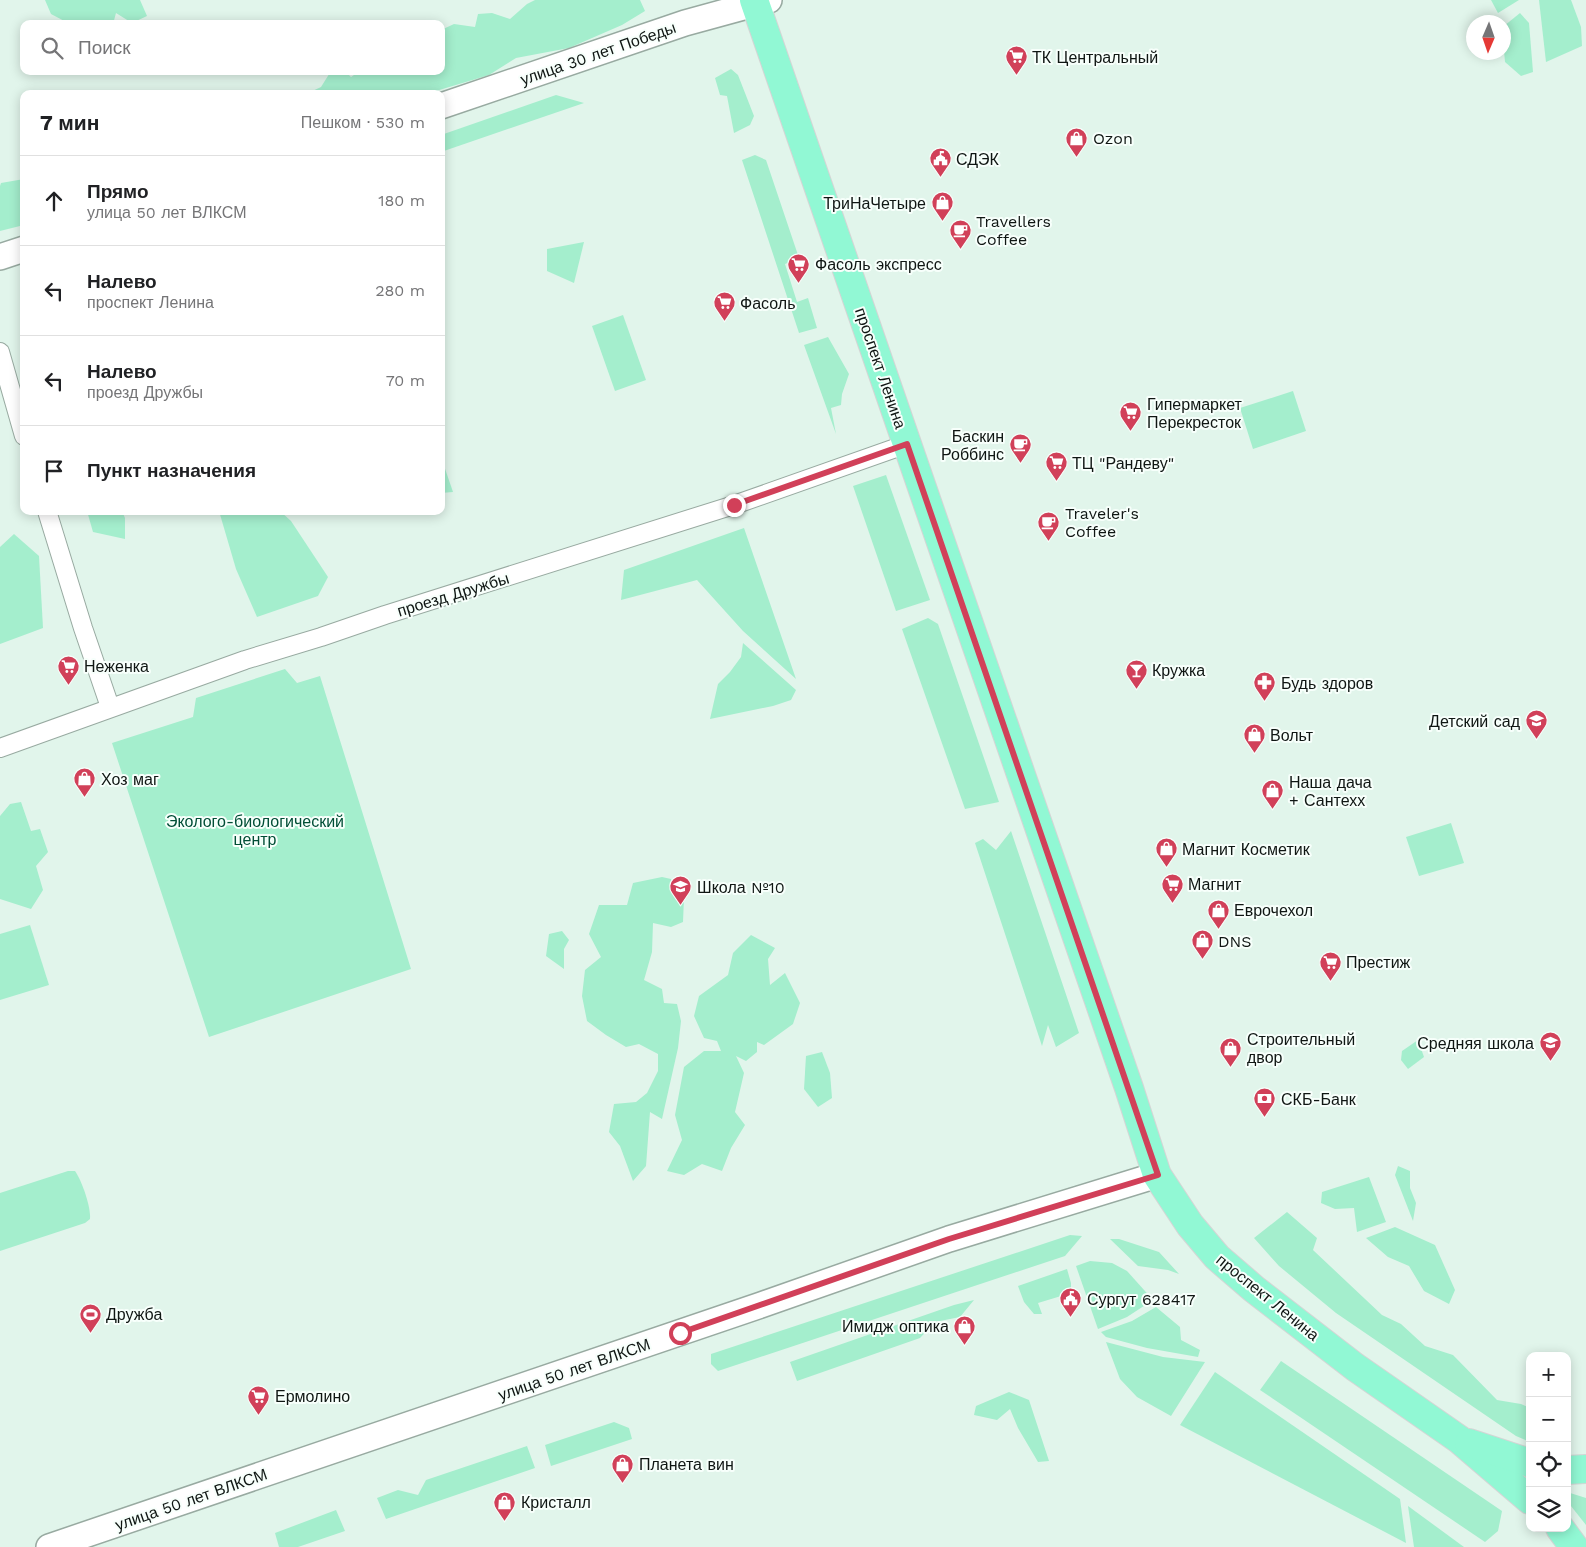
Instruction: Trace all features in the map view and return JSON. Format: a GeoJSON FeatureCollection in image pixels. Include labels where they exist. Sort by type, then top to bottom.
{"type":"FeatureCollection","features":[{"type":"Feature","properties":{"kind":"main road","name":"улица 30 лет Победы"},"geometry":{"type":"LineString","coordinates":[[445,105],[685,23],[759,1]]}},
{"type":"Feature","properties":{"kind":"main road","name":"проспект Ленина"},"geometry":{"type":"LineString","coordinates":[[759,1],[907,444],[1158,1175],[1195,1232],[1217,1257],[1254,1290],[1356,1367],[1460,1440],[1526,1497]]}},
{"type":"Feature","properties":{"kind":"main road"},"geometry":{"type":"LineString","coordinates":[[0,257],[20,250]]}},
{"type":"Feature","properties":{"kind":"main road","name":"улица 50 лет ВЛКСМ"},"geometry":{"type":"LineString","coordinates":[[50,1547],[110,1537],[949,1239],[1158,1175]]}},
{"type":"Feature","properties":{"kind":"main road","name":"проспект Ленина"},"geometry":{"type":"LineString","coordinates":[[1460,1440],[1526,1462]]}},
{"type":"Feature","properties":{"kind":"main road"},"geometry":{"type":"LineString","coordinates":[[1571,1470],[1586,1469]]}},
{"type":"Feature","properties":{"kind":"main road"},"geometry":{"type":"LineString","coordinates":[[1563,1532],[1574,1547]]}},
{"type":"Feature","properties":{"kind":"street"},"geometry":{"type":"LineString","coordinates":[[0,352],[20,422]]}},
{"type":"Feature","properties":{"kind":"street","name":"проезд Дружбы"},"geometry":{"type":"LineString","coordinates":[[0,748],[244,660],[734,505],[907,444]]}},
{"type":"Feature","properties":{"kind":"street"},"geometry":{"type":"LineString","coordinates":[[48,515],[83,628],[110,707]]}},
{"type":"Feature","properties":{"kind":"green space"},"geometry":{"type":"Polygon","coordinates":[[[45,0],[140,0],[147,16],[138,20],[127,20],[116,13],[114,20],[62,20],[51,14],[45,0]]]}},
{"type":"Feature","properties":{"kind":"green space"},"geometry":{"type":"Polygon","coordinates":[[[535,0],[640,0],[645,11],[622,25],[569,48],[516,58],[489,75],[439,90],[315,90],[321,87],[328,75],[349,75],[351,77],[354,75],[445,75],[445,28],[454,24],[475,27],[478,14],[492,13],[510,19],[527,4],[535,0]]]}},
{"type":"Feature","properties":{"kind":"green space"},"geometry":{"type":"Polygon","coordinates":[[[1491,0],[1519,0],[1498,13],[1491,0]]]}},
{"type":"Feature","properties":{"kind":"green space"},"geometry":{"type":"Polygon","coordinates":[[[1539,0],[1571,0],[1581,27],[1582,46],[1546,62],[1539,0]]]}},
{"type":"Feature","properties":{"kind":"green space"},"geometry":{"type":"Polygon","coordinates":[[[1520,13],[1529,23],[1533,72],[1521,76],[1505,62],[1505,60],[1511,60],[1511,20],[1520,13]]]}},
{"type":"Feature","properties":{"kind":"green space"},"geometry":{"type":"Polygon","coordinates":[[[731,69],[738,75],[754,116],[750,125],[734,133],[727,96],[720,95],[715,78],[731,69]]]}},
{"type":"Feature","properties":{"kind":"green space"},"geometry":{"type":"Polygon","coordinates":[[[556,95],[584,103],[445,151],[445,134],[556,95]]]}},
{"type":"Feature","properties":{"kind":"green space"},"geometry":{"type":"Polygon","coordinates":[[[755,155],[766,160],[799,258],[785,264],[797,302],[808,298],[817,328],[799,333],[742,160],[755,155]]]}},
{"type":"Feature","properties":{"kind":"green space"},"geometry":{"type":"Polygon","coordinates":[[[20,180],[20,226],[0,231],[0,186],[1,183],[20,180]]]}},
{"type":"Feature","properties":{"kind":"green space"},"geometry":{"type":"Polygon","coordinates":[[[584,242],[574,283],[547,271],[547,249],[584,242]]]}},
{"type":"Feature","properties":{"kind":"green space"},"geometry":{"type":"Polygon","coordinates":[[[623,315],[646,380],[615,391],[592,326],[623,315]]]}},
{"type":"Feature","properties":{"kind":"green space"},"geometry":{"type":"Polygon","coordinates":[[[828,337],[849,374],[842,394],[841,405],[831,408],[836,434],[804,345],[828,337]]]}},
{"type":"Feature","properties":{"kind":"green space"},"geometry":{"type":"Polygon","coordinates":[[[1293,391],[1306,431],[1253,449],[1240,408],[1293,391]]]}},
{"type":"Feature","properties":{"kind":"green space"},"geometry":{"type":"Polygon","coordinates":[[[445,469],[453,492],[445,493],[445,469]]]}},
{"type":"Feature","properties":{"kind":"green space"},"geometry":{"type":"Polygon","coordinates":[[[886,475],[930,600],[896,611],[853,486],[886,475]]]}},
{"type":"Feature","properties":{"kind":"green space"},"geometry":{"type":"Polygon","coordinates":[[[88,515],[124,515],[125,539],[93,532],[88,515]]]}},
{"type":"Feature","properties":{"kind":"green space"},"geometry":{"type":"Polygon","coordinates":[[[220,515],[284,515],[291,521],[328,577],[318,596],[257,617],[236,569],[220,515]]]}},
{"type":"Feature","properties":{"kind":"green space"},"geometry":{"type":"Polygon","coordinates":[[[744,528],[796,679],[743,631],[697,580],[621,600],[624,570],[744,528]]]}},
{"type":"Feature","properties":{"kind":"green space"},"geometry":{"type":"Polygon","coordinates":[[[14,534],[39,556],[43,628],[0,644],[0,547],[14,534]]]}},
{"type":"Feature","properties":{"kind":"green space"},"geometry":{"type":"Polygon","coordinates":[[[928,618],[938,624],[999,802],[965,809],[902,629],[928,618]]]}},
{"type":"Feature","properties":{"kind":"green space"},"geometry":{"type":"Polygon","coordinates":[[[743,643],[796,690],[791,700],[773,706],[710,719],[718,684],[741,657],[743,643]]]}},
{"type":"Feature","properties":{"kind":"green space","name":"Эколого-биологический центр"},"geometry":{"type":"Polygon","coordinates":[[[285,669],[297,683],[320,676],[411,969],[209,1037],[112,743],[193,717],[196,698],[285,669]]]}},
{"type":"Feature","properties":{"kind":"green space"},"geometry":{"type":"Polygon","coordinates":[[[21,802],[31,831],[40,829],[48,852],[36,866],[43,890],[31,909],[0,899],[0,816],[10,804],[21,802]]]}},
{"type":"Feature","properties":{"kind":"green space"},"geometry":{"type":"Polygon","coordinates":[[[1451,823],[1464,863],[1419,876],[1406,837],[1451,823]]]}},
{"type":"Feature","properties":{"kind":"green space"},"geometry":{"type":"Polygon","coordinates":[[[1011,831],[1079,1033],[1056,1047],[1048,1025],[1042,1046],[975,843],[983,839],[996,850],[1011,831]]]}},
{"type":"Feature","properties":{"kind":"green space"},"geometry":{"type":"Polygon","coordinates":[[[662,877],[671,879],[671,890],[684,898],[683,922],[671,927],[653,923],[652,952],[644,980],[662,989],[664,1003],[677,1004],[681,1021],[678,1048],[662,1119],[650,1112],[646,1166],[633,1181],[620,1146],[609,1132],[614,1104],[636,1102],[647,1093],[658,1071],[658,1054],[639,1044],[626,1047],[587,1021],[582,996],[585,970],[601,957],[589,934],[599,905],[627,905],[633,883],[662,877]]]}},
{"type":"Feature","properties":{"kind":"green space"},"geometry":{"type":"Polygon","coordinates":[[[30,925],[49,985],[0,1000],[0,934],[30,925]]]}},
{"type":"Feature","properties":{"kind":"green space"},"geometry":{"type":"Polygon","coordinates":[[[562,931],[569,940],[564,949],[564,969],[546,956],[549,934],[562,931]]]}},
{"type":"Feature","properties":{"kind":"green space"},"geometry":{"type":"Polygon","coordinates":[[[751,935],[775,948],[768,959],[770,985],[785,973],[800,1003],[793,1024],[764,1045],[757,1042],[757,1052],[746,1061],[736,1056],[744,1073],[735,1112],[745,1125],[731,1148],[722,1171],[702,1164],[684,1175],[667,1171],[682,1140],[675,1115],[684,1067],[704,1051],[721,1051],[717,1041],[704,1038],[694,1016],[699,996],[728,975],[733,953],[751,935]]]}},
{"type":"Feature","properties":{"kind":"green space"},"geometry":{"type":"Polygon","coordinates":[[[1418,1040],[1424,1057],[1408,1069],[1401,1060],[1402,1051],[1418,1040]]]}},
{"type":"Feature","properties":{"kind":"green space"},"geometry":{"type":"Polygon","coordinates":[[[822,1052],[830,1073],[832,1098],[818,1107],[804,1089],[806,1056],[822,1052]]]}},
{"type":"Feature","properties":{"kind":"green space"},"geometry":{"type":"Polygon","coordinates":[[[1398,1166],[1410,1171],[1410,1188],[1416,1203],[1413,1221],[1395,1175],[1398,1166]]]}},
{"type":"Feature","properties":{"kind":"green space"},"geometry":{"type":"Polygon","coordinates":[[[68,1171],[75,1171],[80,1181],[88,1201],[90,1219],[85,1223],[0,1251],[0,1193],[68,1171]]]}},
{"type":"Feature","properties":{"kind":"green space"},"geometry":{"type":"Polygon","coordinates":[[[1369,1177],[1386,1222],[1357,1232],[1354,1208],[1335,1209],[1321,1203],[1322,1192],[1369,1177]]]}},
{"type":"Feature","properties":{"kind":"green space"},"geometry":{"type":"Polygon","coordinates":[[[1287,1212],[1317,1238],[1313,1250],[1382,1315],[1401,1324],[1425,1346],[1453,1355],[1497,1400],[1526,1406],[1526,1440],[1516,1436],[1336,1313],[1279,1266],[1254,1238],[1287,1212]]]}},
{"type":"Feature","properties":{"kind":"green space"},"geometry":{"type":"Polygon","coordinates":[[[1395,1227],[1435,1245],[1455,1290],[1449,1304],[1424,1291],[1409,1266],[1388,1257],[1366,1238],[1395,1227]]]}},
{"type":"Feature","properties":{"kind":"green space"},"geometry":{"type":"Polygon","coordinates":[[[1070,1235],[1082,1236],[1065,1256],[718,1371],[711,1364],[711,1354],[1070,1235]]]}},
{"type":"Feature","properties":{"kind":"green space"},"geometry":{"type":"Polygon","coordinates":[[[1110,1239],[1119,1239],[1159,1252],[1179,1274],[1168,1270],[1138,1266],[1110,1239]]]}},
{"type":"Feature","properties":{"kind":"green space"},"geometry":{"type":"Polygon","coordinates":[[[1090,1261],[1112,1263],[1127,1271],[1153,1300],[1127,1317],[1098,1329],[1076,1266],[1090,1261]]]}},
{"type":"Feature","properties":{"kind":"green space"},"geometry":{"type":"Polygon","coordinates":[[[1067,1269],[1071,1283],[1071,1293],[1038,1303],[1042,1314],[1034,1314],[1024,1302],[1018,1286],[1067,1269]]]}},
{"type":"Feature","properties":{"kind":"green space"},"geometry":{"type":"Polygon","coordinates":[[[974,1300],[960,1317],[935,1322],[920,1338],[797,1381],[790,1362],[954,1305],[974,1300]]]}},
{"type":"Feature","properties":{"kind":"green space"},"geometry":{"type":"Polygon","coordinates":[[[1156,1307],[1180,1327],[1181,1340],[1200,1350],[1198,1357],[1147,1348],[1106,1337],[1101,1332],[1132,1321],[1156,1307]]]}},
{"type":"Feature","properties":{"kind":"green space"},"geometry":{"type":"Polygon","coordinates":[[[1106,1342],[1163,1357],[1205,1362],[1171,1416],[1137,1397],[1120,1379],[1106,1342]]]}},
{"type":"Feature","properties":{"kind":"green space"},"geometry":{"type":"Polygon","coordinates":[[[1281,1361],[1502,1511],[1498,1531],[1485,1542],[1260,1390],[1281,1361]]]}},
{"type":"Feature","properties":{"kind":"green space"},"geometry":{"type":"Polygon","coordinates":[[[1215,1372],[1400,1499],[1406,1543],[1180,1425],[1215,1372]]]}},
{"type":"Feature","properties":{"kind":"green space"},"geometry":{"type":"Polygon","coordinates":[[[1009,1392],[1029,1400],[1049,1461],[1038,1462],[1018,1428],[1010,1409],[997,1420],[974,1415],[976,1406],[1009,1392]]]}},
{"type":"Feature","properties":{"kind":"green space"},"geometry":{"type":"Polygon","coordinates":[[[614,1422],[629,1428],[632,1439],[551,1466],[545,1445],[614,1422]]]}},
{"type":"Feature","properties":{"kind":"green space"},"geometry":{"type":"Polygon","coordinates":[[[527,1446],[535,1468],[386,1519],[377,1498],[398,1490],[418,1495],[426,1480],[527,1446]]]}},
{"type":"Feature","properties":{"kind":"green space"},"geometry":{"type":"Polygon","coordinates":[[[1571,1493],[1586,1498],[1586,1525],[1571,1506],[1571,1493]]]}},
{"type":"Feature","properties":{"kind":"green space"},"geometry":{"type":"Polygon","coordinates":[[[1408,1506],[1464,1547],[1414,1547],[1408,1506]]]}},
{"type":"Feature","properties":{"kind":"green space"},"geometry":{"type":"Polygon","coordinates":[[[336,1510],[345,1531],[298,1547],[279,1547],[275,1533],[336,1510]]]}},
{"type":"Feature","properties":{"kind":"place","name":"ТК Центральный"},"geometry":{"type":"Point","coordinates":[1016,76]}},
{"type":"Feature","properties":{"kind":"place","name":"Ozon"},"geometry":{"type":"Point","coordinates":[1077,157]}},
{"type":"Feature","properties":{"kind":"place","name":"СДЭК"},"geometry":{"type":"Point","coordinates":[940,178]}},
{"type":"Feature","properties":{"kind":"place","name":"ТриНаЧетыре"},"geometry":{"type":"Point","coordinates":[942,222]}},
{"type":"Feature","properties":{"kind":"place","name":"Travellers Coffee"},"geometry":{"type":"Point","coordinates":[960,249]}},
{"type":"Feature","properties":{"kind":"place","name":"Фасоль экспресс"},"geometry":{"type":"Point","coordinates":[799,283]}},
{"type":"Feature","properties":{"kind":"place","name":"Фасоль"},"geometry":{"type":"Point","coordinates":[724,322]}},
{"type":"Feature","properties":{"kind":"place","name":"Гипермаркет Перекресток"},"geometry":{"type":"Point","coordinates":[1131,432]}},
{"type":"Feature","properties":{"kind":"place","name":"Баскин Роббинс"},"geometry":{"type":"Point","coordinates":[1020,464]}},
{"type":"Feature","properties":{"kind":"place","name":"ТЦ \"Рандеву\""},"geometry":{"type":"Point","coordinates":[1056,482]}},
{"type":"Feature","properties":{"kind":"place","name":"Traveler's Coffee"},"geometry":{"type":"Point","coordinates":[1049,541]}},
{"type":"Feature","properties":{"kind":"place","name":"Неженка"},"geometry":{"type":"Point","coordinates":[68,685]}},
{"type":"Feature","properties":{"kind":"place","name":"Кружка"},"geometry":{"type":"Point","coordinates":[1136,689]}},
{"type":"Feature","properties":{"kind":"place","name":"Будь здоров"},"geometry":{"type":"Point","coordinates":[1265,702]}},
{"type":"Feature","properties":{"kind":"place","name":"Детский сад"},"geometry":{"type":"Point","coordinates":[1536,740]}},
{"type":"Feature","properties":{"kind":"place","name":"Вольт"},"geometry":{"type":"Point","coordinates":[1254,754]}},
{"type":"Feature","properties":{"kind":"place","name":"Хоз маг"},"geometry":{"type":"Point","coordinates":[85,798]}},
{"type":"Feature","properties":{"kind":"place","name":"Наша дача + Сантехх"},"geometry":{"type":"Point","coordinates":[1273,810]}},
{"type":"Feature","properties":{"kind":"place","name":"Магнит Косметик"},"geometry":{"type":"Point","coordinates":[1166,868]}},
{"type":"Feature","properties":{"kind":"place","name":"Магнит"},"geometry":{"type":"Point","coordinates":[1172,903]}},
{"type":"Feature","properties":{"kind":"place","name":"Школа №10"},"geometry":{"type":"Point","coordinates":[681,906]}},
{"type":"Feature","properties":{"kind":"place","name":"Еврочехол"},"geometry":{"type":"Point","coordinates":[1218,929]}},
{"type":"Feature","properties":{"kind":"place","name":"DNS"},"geometry":{"type":"Point","coordinates":[1202,960]}},
{"type":"Feature","properties":{"kind":"place","name":"Престиж"},"geometry":{"type":"Point","coordinates":[1330,981]}},
{"type":"Feature","properties":{"kind":"place","name":"Средняя школа"},"geometry":{"type":"Point","coordinates":[1550,1062]}},
{"type":"Feature","properties":{"kind":"place","name":"Строительный двор"},"geometry":{"type":"Point","coordinates":[1231,1067]}},
{"type":"Feature","properties":{"kind":"place","name":"СКБ-Банк"},"geometry":{"type":"Point","coordinates":[1265,1118]}},
{"type":"Feature","properties":{"kind":"place","name":"Сургут 628417"},"geometry":{"type":"Point","coordinates":[1071,1318]}},
{"type":"Feature","properties":{"kind":"place","name":"Дружба"},"geometry":{"type":"Point","coordinates":[90,1333]}},
{"type":"Feature","properties":{"kind":"place","name":"Имидж оптика"},"geometry":{"type":"Point","coordinates":[965,1345]}},
{"type":"Feature","properties":{"kind":"place","name":"Ермолино"},"geometry":{"type":"Point","coordinates":[259,1415]}},
{"type":"Feature","properties":{"kind":"place","name":"Планета вин"},"geometry":{"type":"Point","coordinates":[623,1483]}},
{"type":"Feature","properties":{"kind":"place","name":"Кристалл"},"geometry":{"type":"Point","coordinates":[505,1521]}},
{"type":"Feature","properties":{"kind":"route"},"geometry":{"type":"LineString","coordinates":[[680,1333],[949,1239],[1158,1175],[907,444],[734,505]]}}]}
